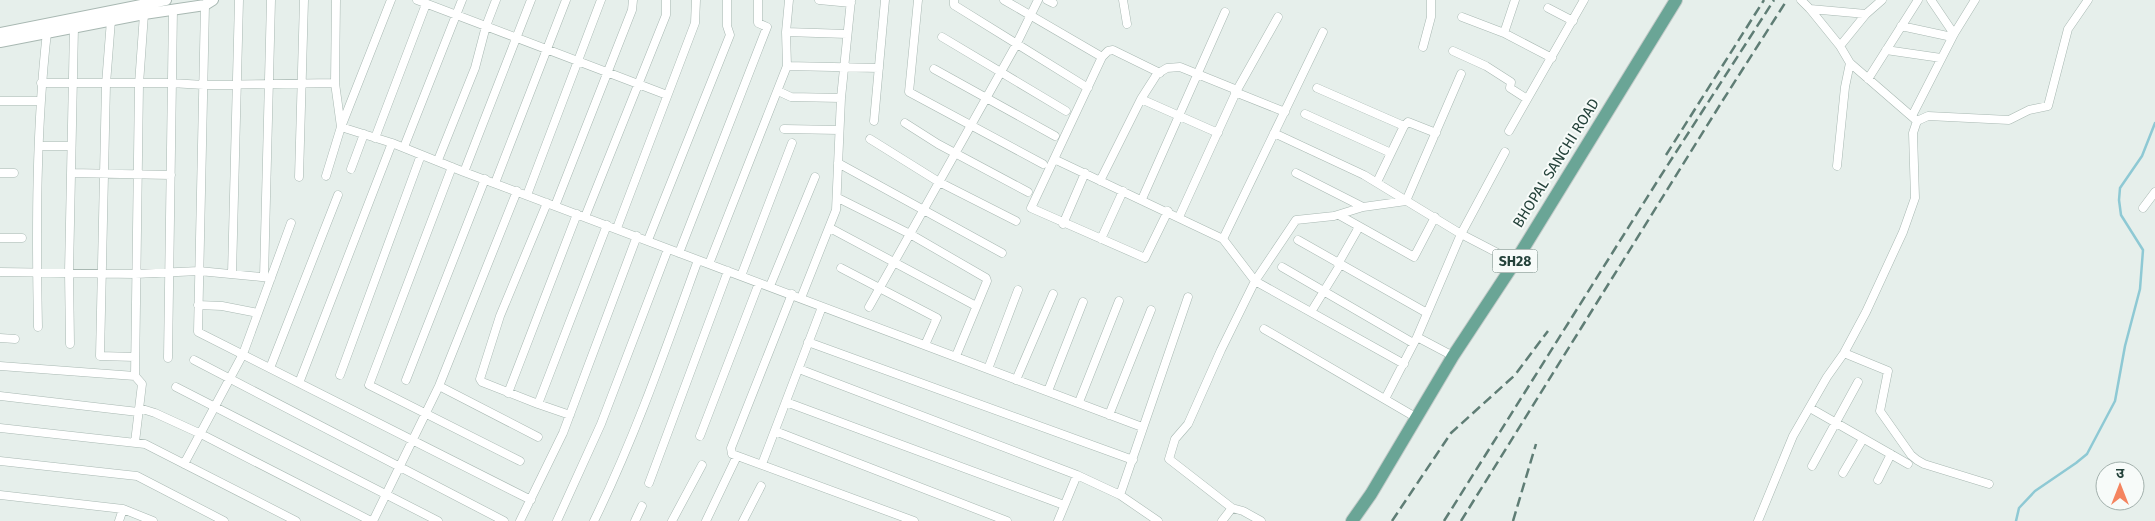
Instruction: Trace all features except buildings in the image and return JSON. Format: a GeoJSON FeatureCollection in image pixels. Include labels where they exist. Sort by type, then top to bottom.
{"type":"FeatureCollection","features":[{"type":"Feature","properties":{"kind":"main road","name":"BHOPAL SANCHI ROAD"},"geometry":{"type":"LineString","coordinates":[[1352,521],[1371,494],[1453,356],[1515,262],[1676,0]]}},
{"type":"Feature","properties":{"kind":"street"},"geometry":{"type":"LineString","coordinates":[[0,33],[166,0]]}},
{"type":"Feature","properties":{"kind":"street"},"geometry":{"type":"LineString","coordinates":[[232,274],[239,0]]}},
{"type":"Feature","properties":{"kind":"street"},"geometry":{"type":"LineString","coordinates":[[268,278],[271,0]]}},
{"type":"Feature","properties":{"kind":"street"},"geometry":{"type":"LineString","coordinates":[[299,177],[304,0]]}},
{"type":"Feature","properties":{"kind":"street"},"geometry":{"type":"LineString","coordinates":[[336,0],[335,83],[341,127]]}},
{"type":"Feature","properties":{"kind":"street"},"geometry":{"type":"LineString","coordinates":[[326,176],[341,127],[391,0]]}},
{"type":"Feature","properties":{"kind":"street"},"geometry":{"type":"LineString","coordinates":[[404,147],[462,0]]}},
{"type":"Feature","properties":{"kind":"street"},"geometry":{"type":"LineString","coordinates":[[438,160],[475,68],[486,26],[496,0]]}},
{"type":"Feature","properties":{"kind":"street"},"geometry":{"type":"LineString","coordinates":[[464,172],[531,0]]}},
{"type":"Feature","properties":{"kind":"street"},"geometry":{"type":"LineString","coordinates":[[495,183],[566,0]]}},
{"type":"Feature","properties":{"kind":"street"},"geometry":{"type":"LineString","coordinates":[[527,195],[577,59],[601,0]]}},
{"type":"Feature","properties":{"kind":"street"},"geometry":{"type":"LineString","coordinates":[[555,206],[609,72],[632,10],[633,0]]}},
{"type":"Feature","properties":{"kind":"street"},"geometry":{"type":"LineString","coordinates":[[585,217],[666,15],[666,0]]}},
{"type":"Feature","properties":{"kind":"street"},"geometry":{"type":"LineString","coordinates":[[616,228],[695,23],[696,0]]}},
{"type":"Feature","properties":{"kind":"street"},"geometry":{"type":"LineString","coordinates":[[648,240],[730,35],[726,26],[727,0]]}},
{"type":"Feature","properties":{"kind":"street"},"geometry":{"type":"LineString","coordinates":[[679,252],[767,27],[758,23],[758,0]]}},
{"type":"Feature","properties":{"kind":"street"},"geometry":{"type":"LineString","coordinates":[[709,264],[787,66],[786,32],[789,0]]}},
{"type":"Feature","properties":{"kind":"street"},"geometry":{"type":"LineString","coordinates":[[801,298],[836,210],[841,98],[851,1],[819,0]]}},
{"type":"Feature","properties":{"kind":"street"},"geometry":{"type":"LineString","coordinates":[[874,121],[885,0]]}},
{"type":"Feature","properties":{"kind":"street"},"geometry":{"type":"LineString","coordinates":[[918,0],[909,92],[1043,164]]}},
{"type":"Feature","properties":{"kind":"street"},"geometry":{"type":"LineString","coordinates":[[954,0],[954,5],[1088,88]]}},
{"type":"Feature","properties":{"kind":"street"},"geometry":{"type":"LineString","coordinates":[[1004,0],[1102,57]]}},
{"type":"Feature","properties":{"kind":"street"},"geometry":{"type":"LineString","coordinates":[[868,307],[1016,45],[1038,0]]}},
{"type":"Feature","properties":{"kind":"street"},"geometry":{"type":"LineString","coordinates":[[1123,0],[1127,24]]}},
{"type":"Feature","properties":{"kind":"street"},"geometry":{"type":"LineString","coordinates":[[1423,48],[1431,17],[1431,0]]}},
{"type":"Feature","properties":{"kind":"street"},"geometry":{"type":"LineString","coordinates":[[1504,33],[1515,0]]}},
{"type":"Feature","properties":{"kind":"street"},"geometry":{"type":"LineString","coordinates":[[1509,131],[1584,0]]}},
{"type":"Feature","properties":{"kind":"street"},"geometry":{"type":"LineString","coordinates":[[1800,0],[1810,9],[1840,46],[1850,63],[1915,119]]}},
{"type":"Feature","properties":{"kind":"street"},"geometry":{"type":"LineString","coordinates":[[1840,46],[1866,14],[1882,0]]}},
{"type":"Feature","properties":{"kind":"street"},"geometry":{"type":"LineString","coordinates":[[1868,79],[1918,0]]}},
{"type":"Feature","properties":{"kind":"street"},"geometry":{"type":"LineString","coordinates":[[1931,0],[1953,35]]}},
{"type":"Feature","properties":{"kind":"street"},"geometry":{"type":"LineString","coordinates":[[1758,521],[1794,436],[1827,377],[1844,353],[1866,312],[1903,232],[1915,198],[1913,133],[1915,119],[1941,58],[1975,0]]}},
{"type":"Feature","properties":{"kind":"street"},"geometry":{"type":"LineString","coordinates":[[1915,119],[1928,116],[2008,120],[2029,110],[2048,106],[2068,29],[2088,0]]}},
{"type":"Feature","properties":{"kind":"street"},"geometry":{"type":"LineString","coordinates":[[375,138],[423,2],[667,94]]}},
{"type":"Feature","properties":{"kind":"street"},"geometry":{"type":"LineString","coordinates":[[0,42],[209,3],[204,85],[198,332],[531,500]]}},
{"type":"Feature","properties":{"kind":"street"},"geometry":{"type":"LineString","coordinates":[[1548,8],[1573,21]]}},
{"type":"Feature","properties":{"kind":"street"},"geometry":{"type":"LineString","coordinates":[[168,358],[173,9]]}},
{"type":"Feature","properties":{"kind":"street"},"geometry":{"type":"LineString","coordinates":[[1810,9],[1866,14]]}},
{"type":"Feature","properties":{"kind":"street"},"geometry":{"type":"LineString","coordinates":[[1142,199],[1225,12]]}},
{"type":"Feature","properties":{"kind":"street"},"geometry":{"type":"LineString","coordinates":[[134,376],[139,84],[144,14]]}},
{"type":"Feature","properties":{"kind":"street"},"geometry":{"type":"LineString","coordinates":[[1179,217],[1236,91],[1278,17]]}},
{"type":"Feature","properties":{"kind":"street"},"geometry":{"type":"LineString","coordinates":[[1462,17],[1504,33],[1552,58]]}},
{"type":"Feature","properties":{"kind":"street"},"geometry":{"type":"LineString","coordinates":[[112,20],[106,84],[100,356],[135,357]]}},
{"type":"Feature","properties":{"kind":"street"},"geometry":{"type":"LineString","coordinates":[[1901,26],[1953,35]]}},
{"type":"Feature","properties":{"kind":"street"},"geometry":{"type":"LineString","coordinates":[[70,344],[69,272],[74,27]]}},
{"type":"Feature","properties":{"kind":"street"},"geometry":{"type":"LineString","coordinates":[[38,327],[37,274],[41,83],[47,32]]}},
{"type":"Feature","properties":{"kind":"street"},"geometry":{"type":"LineString","coordinates":[[786,32],[847,34]]}},
{"type":"Feature","properties":{"kind":"street"},"geometry":{"type":"LineString","coordinates":[[1222,239],[1323,32]]}},
{"type":"Feature","properties":{"kind":"street"},"geometry":{"type":"LineString","coordinates":[[942,37],[1066,111]]}},
{"type":"Feature","properties":{"kind":"street"},"geometry":{"type":"LineString","coordinates":[[1160,73],[1113,50],[1108,51],[1102,57],[1030,208],[1063,224],[1146,258],[1168,211]]}},
{"type":"Feature","properties":{"kind":"street"},"geometry":{"type":"LineString","coordinates":[[1886,50],[1941,58]]}},
{"type":"Feature","properties":{"kind":"street"},"geometry":{"type":"LineString","coordinates":[[1453,51],[1486,66],[1511,82],[1510,88],[1527,99]]}},
{"type":"Feature","properties":{"kind":"street"},"geometry":{"type":"LineString","coordinates":[[1837,166],[1845,87],[1850,63]]}},
{"type":"Feature","properties":{"kind":"street"},"geometry":{"type":"LineString","coordinates":[[787,66],[879,68]]}},
{"type":"Feature","properties":{"kind":"street"},"geometry":{"type":"LineString","coordinates":[[1100,181],[1141,98],[1160,73],[1167,68],[1180,67],[1284,112]]}},
{"type":"Feature","properties":{"kind":"street"},"geometry":{"type":"LineString","coordinates":[[934,69],[1055,136]]}},
{"type":"Feature","properties":{"kind":"street"},"geometry":{"type":"LineString","coordinates":[[1406,202],[1461,74]]}},
{"type":"Feature","properties":{"kind":"street"},"geometry":{"type":"LineString","coordinates":[[41,83],[171,83],[204,85],[302,82],[335,83]]}},
{"type":"Feature","properties":{"kind":"street"},"geometry":{"type":"LineString","coordinates":[[1317,88],[1404,126]]}},
{"type":"Feature","properties":{"kind":"street"},"geometry":{"type":"LineString","coordinates":[[778,91],[791,97],[841,98]]}},
{"type":"Feature","properties":{"kind":"street"},"geometry":{"type":"LineString","coordinates":[[1141,98],[1218,133]]}},
{"type":"Feature","properties":{"kind":"street"},"geometry":{"type":"LineString","coordinates":[[0,101],[41,101]]}},
{"type":"Feature","properties":{"kind":"street"},"geometry":{"type":"LineString","coordinates":[[1305,114],[1391,153]]}},
{"type":"Feature","properties":{"kind":"street"},"geometry":{"type":"LineString","coordinates":[[1377,182],[1404,126],[1408,122],[1436,133]]}},
{"type":"Feature","properties":{"kind":"street"},"geometry":{"type":"LineString","coordinates":[[905,123],[954,153],[1028,192]]}},
{"type":"Feature","properties":{"kind":"street"},"geometry":{"type":"LineString","coordinates":[[341,127],[404,147],[464,172],[1142,427]]}},
{"type":"Feature","properties":{"kind":"street"},"geometry":{"type":"LineString","coordinates":[[784,129],[839,130]]}},
{"type":"Feature","properties":{"kind":"street"},"geometry":{"type":"LineString","coordinates":[[1274,132],[1377,182],[1406,202],[1435,217],[1461,234],[1515,262]]}},
{"type":"Feature","properties":{"kind":"street"},"geometry":{"type":"LineString","coordinates":[[351,169],[364,134]]}},
{"type":"Feature","properties":{"kind":"street"},"geometry":{"type":"LineString","coordinates":[[870,139],[939,182],[1016,221]]}},
{"type":"Feature","properties":{"kind":"street"},"geometry":{"type":"LineString","coordinates":[[299,383],[392,143]]}},
{"type":"Feature","properties":{"kind":"street"},"geometry":{"type":"LineString","coordinates":[[740,276],[792,143]]}},
{"type":"Feature","properties":{"kind":"street"},"geometry":{"type":"LineString","coordinates":[[40,146],[71,146]]}},
{"type":"Feature","properties":{"kind":"street"},"geometry":{"type":"LineString","coordinates":[[1385,399],[1404,364],[1461,234],[1505,152]]}},
{"type":"Feature","properties":{"kind":"street"},"geometry":{"type":"LineString","coordinates":[[340,375],[421,155]]}},
{"type":"Feature","properties":{"kind":"street"},"geometry":{"type":"LineString","coordinates":[[1054,159],[1168,211],[1222,239],[1255,281],[1404,364]]}},
{"type":"Feature","properties":{"kind":"street"},"geometry":{"type":"LineString","coordinates":[[838,163],[1002,253]]}},
{"type":"Feature","properties":{"kind":"street"},"geometry":{"type":"LineString","coordinates":[[452,167],[369,385],[520,461]]}},
{"type":"Feature","properties":{"kind":"street"},"geometry":{"type":"LineString","coordinates":[[0,173],[14,173]]}},
{"type":"Feature","properties":{"kind":"street"},"geometry":{"type":"LineString","coordinates":[[71,173],[171,175]]}},
{"type":"Feature","properties":{"kind":"street"},"geometry":{"type":"LineString","coordinates":[[1063,224],[1085,173]]}},
{"type":"Feature","properties":{"kind":"street"},"geometry":{"type":"LineString","coordinates":[[1296,173],[1363,207]]}},
{"type":"Feature","properties":{"kind":"street"},"geometry":{"type":"LineString","coordinates":[[770,286],[815,176]]}},
{"type":"Feature","properties":{"kind":"street"},"geometry":{"type":"LineString","coordinates":[[406,380],[485,179]]}},
{"type":"Feature","properties":{"kind":"street"},"geometry":{"type":"LineString","coordinates":[[0,396],[156,413],[372,521],[440,386],[518,191]]}},
{"type":"Feature","properties":{"kind":"street"},"geometry":{"type":"LineString","coordinates":[[1101,239],[1123,191]]}},
{"type":"Feature","properties":{"kind":"street"},"geometry":{"type":"LineString","coordinates":[[2143,208],[2155,192]]}},
{"type":"Feature","properties":{"kind":"street"},"geometry":{"type":"LineString","coordinates":[[270,368],[338,195]]}},
{"type":"Feature","properties":{"kind":"street"},"geometry":{"type":"LineString","coordinates":[[838,198],[910,234],[986,278],[987,281],[956,356]]}},
{"type":"Feature","properties":{"kind":"street"},"geometry":{"type":"LineString","coordinates":[[1261,521],[1243,511],[1232,508],[1169,459],[1175,440],[1188,424],[1221,350],[1255,281],[1296,220],[1339,215],[1363,207],[1406,202]]}},
{"type":"Feature","properties":{"kind":"street"},"geometry":{"type":"LineString","coordinates":[[547,203],[500,316],[481,375],[482,382],[570,415]]}},
{"type":"Feature","properties":{"kind":"street"},"geometry":{"type":"LineString","coordinates":[[508,393],[577,214]]}},
{"type":"Feature","properties":{"kind":"street"},"geometry":{"type":"LineString","coordinates":[[1339,215],[1414,257],[1435,217]]}},
{"type":"Feature","properties":{"kind":"street"},"geometry":{"type":"LineString","coordinates":[[184,464],[243,354],[268,278],[291,223]]}},
{"type":"Feature","properties":{"kind":"street"},"geometry":{"type":"LineString","coordinates":[[538,404],[607,225]]}},
{"type":"Feature","properties":{"kind":"street"},"geometry":{"type":"LineString","coordinates":[[1312,312],[1360,227]]}},
{"type":"Feature","properties":{"kind":"street"},"geometry":{"type":"LineString","coordinates":[[830,228],[976,306]]}},
{"type":"Feature","properties":{"kind":"street"},"geometry":{"type":"LineString","coordinates":[[520,521],[570,415],[637,236]]}},
{"type":"Feature","properties":{"kind":"street"},"geometry":{"type":"LineString","coordinates":[[0,238],[22,238]]}},
{"type":"Feature","properties":{"kind":"street"},"geometry":{"type":"LineString","coordinates":[[1298,240],[1427,313]]}},
{"type":"Feature","properties":{"kind":"street"},"geometry":{"type":"LineString","coordinates":[[557,521],[601,424],[668,249]]}},
{"type":"Feature","properties":{"kind":"street"},"geometry":{"type":"LineString","coordinates":[[594,521],[621,464],[698,260]]}},
{"type":"Feature","properties":{"kind":"street"},"geometry":{"type":"LineString","coordinates":[[1282,267],[1415,340],[1453,356]]}},
{"type":"Feature","properties":{"kind":"street"},"geometry":{"type":"LineString","coordinates":[[841,268],[878,289],[937,318],[925,345]]}},
{"type":"Feature","properties":{"kind":"street"},"geometry":{"type":"LineString","coordinates":[[0,272],[135,274],[199,271],[268,278]]}},
{"type":"Feature","properties":{"kind":"street"},"geometry":{"type":"LineString","coordinates":[[649,482],[728,271]]}},
{"type":"Feature","properties":{"kind":"street"},"geometry":{"type":"LineString","coordinates":[[700,436],[760,283]]}},
{"type":"Feature","properties":{"kind":"street"},"geometry":{"type":"LineString","coordinates":[[988,369],[1018,290]]}},
{"type":"Feature","properties":{"kind":"street"},"geometry":{"type":"LineString","coordinates":[[792,294],[731,448],[732,454],[914,521]]}},
{"type":"Feature","properties":{"kind":"street"},"geometry":{"type":"LineString","coordinates":[[1016,380],[1053,294]]}},
{"type":"Feature","properties":{"kind":"street"},"geometry":{"type":"LineString","coordinates":[[1120,496],[1188,297]]}},
{"type":"Feature","properties":{"kind":"street"},"geometry":{"type":"LineString","coordinates":[[1078,402],[1119,301]]}},
{"type":"Feature","properties":{"kind":"street"},"geometry":{"type":"LineString","coordinates":[[1048,391],[1083,302]]}},
{"type":"Feature","properties":{"kind":"street"},"geometry":{"type":"LineString","coordinates":[[198,305],[222,306],[258,313]]}},
{"type":"Feature","properties":{"kind":"street"},"geometry":{"type":"LineString","coordinates":[[762,464],[822,307]]}},
{"type":"Feature","properties":{"kind":"street"},"geometry":{"type":"LineString","coordinates":[[1109,415],[1151,310]]}},
{"type":"Feature","properties":{"kind":"street"},"geometry":{"type":"LineString","coordinates":[[1264,329],[1417,418]]}},
{"type":"Feature","properties":{"kind":"street"},"geometry":{"type":"LineString","coordinates":[[0,338],[15,339]]}},
{"type":"Feature","properties":{"kind":"street"},"geometry":{"type":"LineString","coordinates":[[808,342],[1133,460]]}},
{"type":"Feature","properties":{"kind":"street"},"geometry":{"type":"LineString","coordinates":[[1844,353],[1888,371],[1880,411],[1911,455],[1924,464],[1989,484]]}},
{"type":"Feature","properties":{"kind":"street"},"geometry":{"type":"LineString","coordinates":[[194,360],[504,521]]}},
{"type":"Feature","properties":{"kind":"street"},"geometry":{"type":"LineString","coordinates":[[0,366],[134,376],[142,384],[135,442]]}},
{"type":"Feature","properties":{"kind":"street"},"geometry":{"type":"LineString","coordinates":[[798,369],[1077,474],[1120,496],[1158,521]]}},
{"type":"Feature","properties":{"kind":"street"},"geometry":{"type":"LineString","coordinates":[[1812,466],[1858,382]]}},
{"type":"Feature","properties":{"kind":"street"},"geometry":{"type":"LineString","coordinates":[[440,386],[538,437]]}},
{"type":"Feature","properties":{"kind":"street"},"geometry":{"type":"LineString","coordinates":[[176,387],[438,521]]}},
{"type":"Feature","properties":{"kind":"street"},"geometry":{"type":"LineString","coordinates":[[786,402],[1064,505]]}},
{"type":"Feature","properties":{"kind":"street"},"geometry":{"type":"LineString","coordinates":[[1810,408],[1908,464]]}},
{"type":"Feature","properties":{"kind":"street"},"geometry":{"type":"LineString","coordinates":[[0,428],[144,444],[296,521]]}},
{"type":"Feature","properties":{"kind":"street"},"geometry":{"type":"LineString","coordinates":[[775,431],[1007,521]]}},
{"type":"Feature","properties":{"kind":"street"},"geometry":{"type":"LineString","coordinates":[[1843,473],[1863,439]]}},
{"type":"Feature","properties":{"kind":"street"},"geometry":{"type":"LineString","coordinates":[[1878,480],[1891,454]]}},
{"type":"Feature","properties":{"kind":"street"},"geometry":{"type":"LineString","coordinates":[[706,521],[737,456]]}},
{"type":"Feature","properties":{"kind":"street"},"geometry":{"type":"LineString","coordinates":[[0,462],[137,476],[224,521]]}},
{"type":"Feature","properties":{"kind":"street"},"geometry":{"type":"LineString","coordinates":[[672,521],[702,465]]}},
{"type":"Feature","properties":{"kind":"street"},"geometry":{"type":"LineString","coordinates":[[1058,521],[1077,474]]}},
{"type":"Feature","properties":{"kind":"street"},"geometry":{"type":"LineString","coordinates":[[743,521],[761,486]]}},
{"type":"Feature","properties":{"kind":"street"},"geometry":{"type":"LineString","coordinates":[[0,495],[123,509],[152,521]]}},
{"type":"Feature","properties":{"kind":"street"},"geometry":{"type":"LineString","coordinates":[[635,521],[642,506]]}},
{"type":"Feature","properties":{"kind":"street"},"geometry":{"type":"LineString","coordinates":[[1222,521],[1232,508]]}},
{"type":"Feature","properties":{"kind":"street"},"geometry":{"type":"LineString","coordinates":[[120,521],[123,509]]}},
{"type":"Feature","properties":{"kind":"waterway"},"geometry":{"type":"LineString","coordinates":[[2016,521],[2019,508],[2035,491],[2087,454],[2115,401],[2125,346],[2140,289],[2143,250],[2121,215],[2120,188],[2142,156],[2155,123]]}},
{"type":"Feature","properties":{"kind":"railway"},"geometry":{"type":"LineString","coordinates":[[1666,155],[1764,0]]}},
{"type":"Feature","properties":{"kind":"railway"},"geometry":{"type":"LineString","coordinates":[[1444,521],[1660,177],[1774,0]]}},
{"type":"Feature","properties":{"kind":"railway"},"geometry":{"type":"LineString","coordinates":[[1461,521],[1787,0]]}},
{"type":"Feature","properties":{"kind":"railway"},"geometry":{"type":"LineString","coordinates":[[1392,521],[1451,433],[1515,375],[1548,331]]}},
{"type":"Feature","properties":{"kind":"railway"},"geometry":{"type":"LineString","coordinates":[[1513,521],[1536,444]]}}]}
